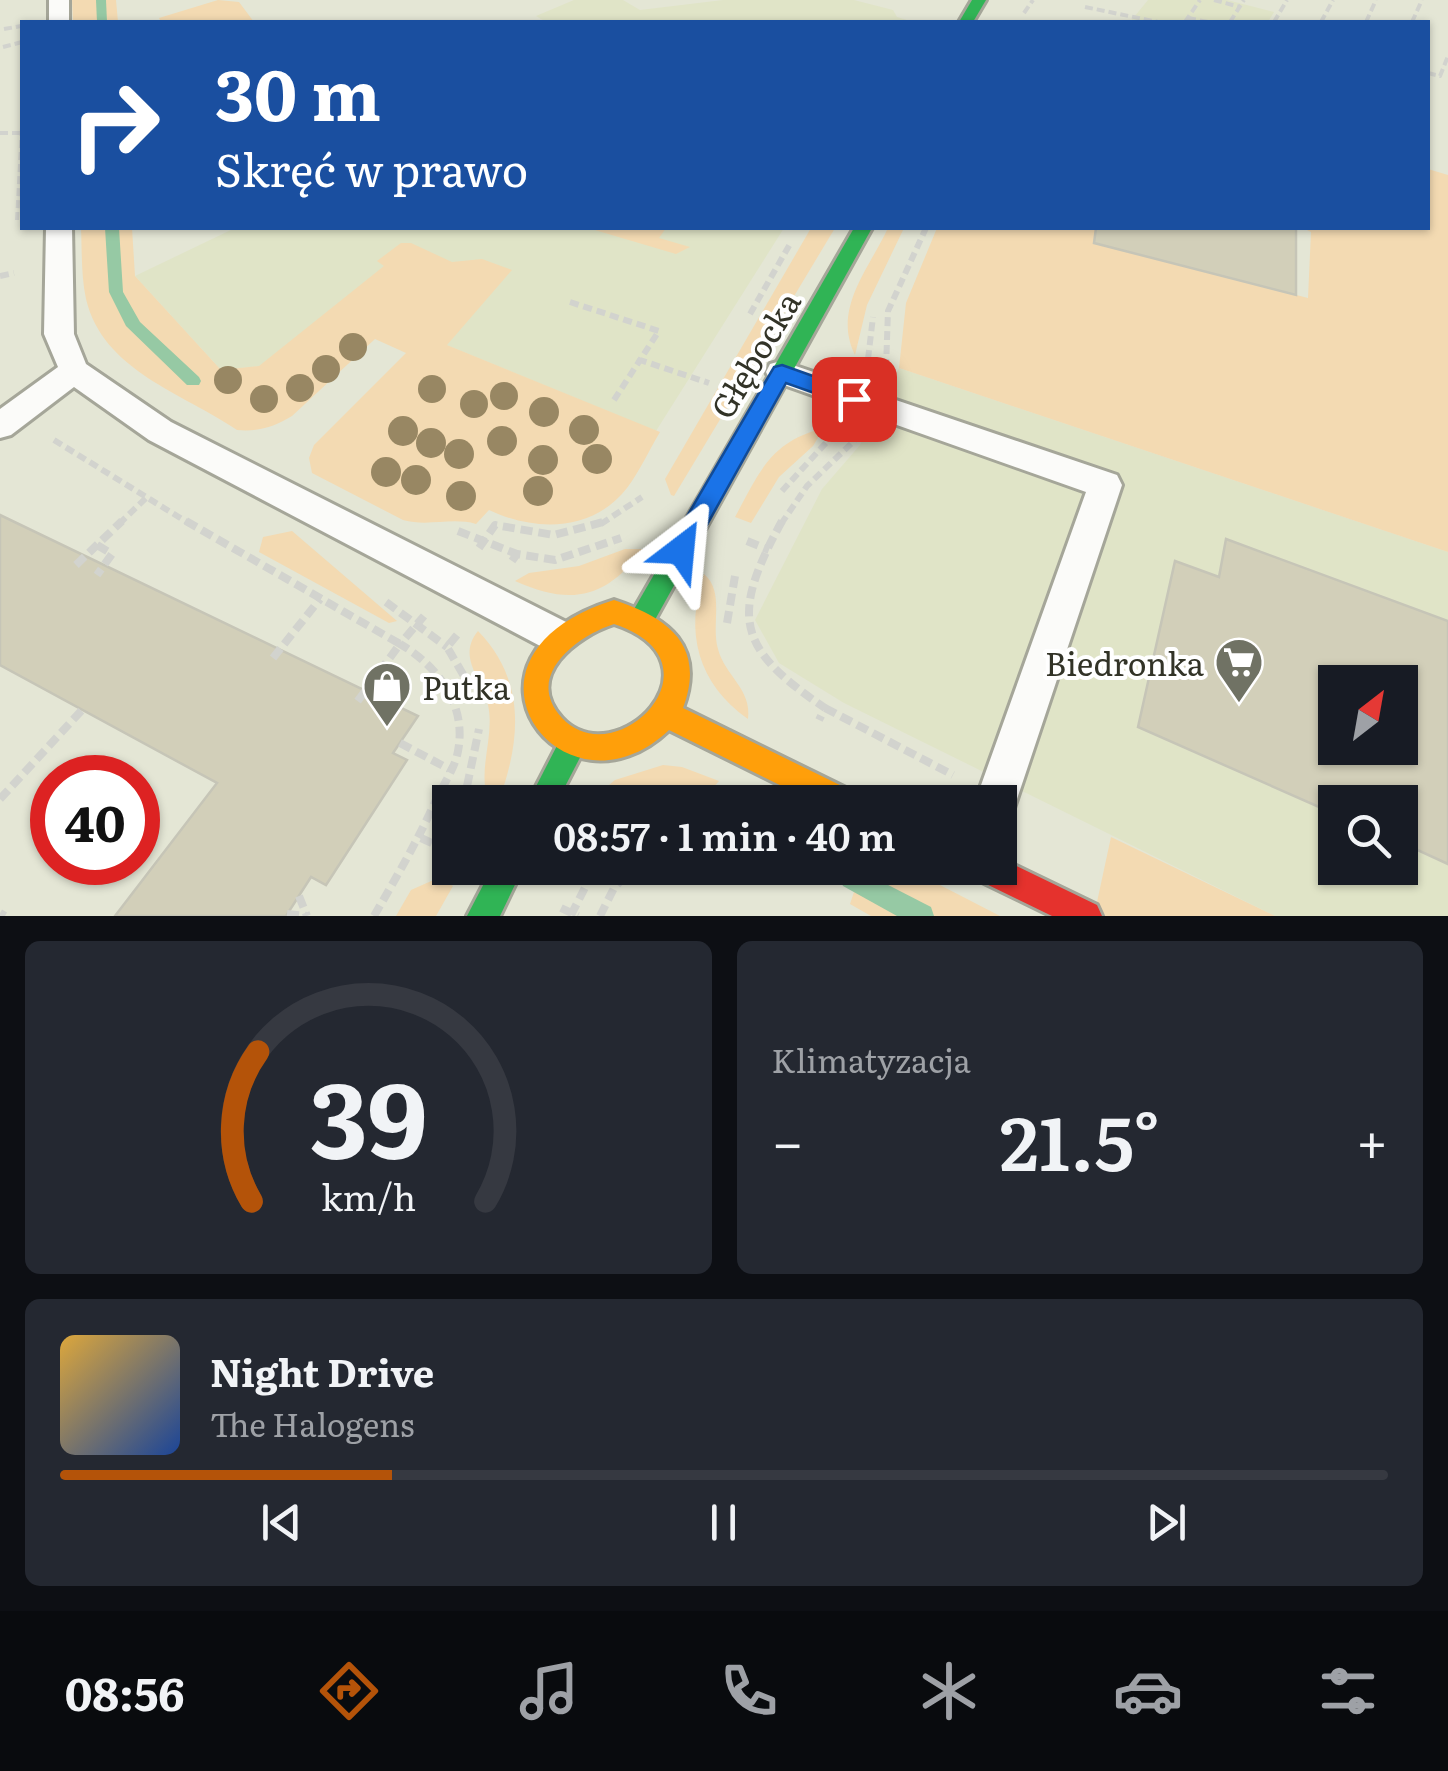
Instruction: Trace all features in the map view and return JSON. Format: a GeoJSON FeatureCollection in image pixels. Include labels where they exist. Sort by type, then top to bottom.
{"type":"FeatureCollection","features":[{"type":"Feature","properties":{"kind":"street","name":"Głębocka"},"geometry":{"type":"LineString","coordinates":[[642,619],[862,230]]}},
{"type":"Feature","properties":{"kind":"street"},"geometry":{"type":"LineString","coordinates":[[614,612],[642,619],[660,630],[679,669],[677,692],[668,714],[656,728],[626,746],[608,750],[573,744],[557,733],[538,703],[539,667],[558,636],[584,618],[614,612]]}},
{"type":"Feature","properties":{"kind":"street"},"geometry":{"type":"LineString","coordinates":[[668,714],[806,785]]}},
{"type":"Feature","properties":{"kind":"street"},"geometry":{"type":"LineString","coordinates":[[551,785],[573,744]]}},
{"type":"Feature","properties":{"kind":"street"},"geometry":{"type":"LineString","coordinates":[[1017,883],[1086,916]]}},
{"type":"Feature","properties":{"kind":"street"},"geometry":{"type":"LineString","coordinates":[[482,916],[499,885]]}},
{"type":"Feature","properties":{"kind":"lane"},"geometry":{"type":"LineString","coordinates":[[59,230],[60,334],[74,371],[160,431],[558,636]]}},
{"type":"Feature","properties":{"kind":"lane"},"geometry":{"type":"LineString","coordinates":[[0,426],[74,371]]}},
{"type":"Feature","properties":{"kind":"lane"},"geometry":{"type":"LineString","coordinates":[[782,372],[1104,485],[1002,785]]}},
{"type":"Feature","properties":{"kind":"path"},"geometry":{"type":"LineString","coordinates":[[1186,20],[1200,0]]}},
{"type":"Feature","properties":{"kind":"path"},"geometry":{"type":"LineString","coordinates":[[1214,0],[1240,7]]}},
{"type":"Feature","properties":{"kind":"path"},"geometry":{"type":"LineString","coordinates":[[1231,20],[1244,0]]}},
{"type":"Feature","properties":{"kind":"path"},"geometry":{"type":"LineString","coordinates":[[1085,7],[1148,20]]}},
{"type":"Feature","properties":{"kind":"path"},"geometry":{"type":"LineString","coordinates":[[4,29],[20,26]]}},
{"type":"Feature","properties":{"kind":"path"},"geometry":{"type":"LineString","coordinates":[[1430,74],[1440,76],[1448,56]]}},
{"type":"Feature","properties":{"kind":"path"},"geometry":{"type":"LineString","coordinates":[[0,276],[14,273]]}},
{"type":"Feature","properties":{"kind":"path"},"geometry":{"type":"LineString","coordinates":[[570,302],[659,331],[614,400]]}},
{"type":"Feature","properties":{"kind":"path"},"geometry":{"type":"LineString","coordinates":[[776,501],[784,487],[832,439],[854,399],[869,355],[874,307]]}},
{"type":"Feature","properties":{"kind":"path"},"geometry":{"type":"LineString","coordinates":[[640,360],[709,383]]}},
{"type":"Feature","properties":{"kind":"path"},"geometry":{"type":"LineString","coordinates":[[46,436],[149,495],[243,556],[400,644],[357,702]]}},
{"type":"Feature","properties":{"kind":"path"},"geometry":{"type":"LineString","coordinates":[[792,779],[825,708],[780,676],[760,656],[750,638],[746,616],[769,550],[800,493]]}},
{"type":"Feature","properties":{"kind":"path"},"geometry":{"type":"LineString","coordinates":[[76,566],[149,495]]}},
{"type":"Feature","properties":{"kind":"path"},"geometry":{"type":"LineString","coordinates":[[744,557],[760,529]]}},
{"type":"Feature","properties":{"kind":"path"},"geometry":{"type":"LineString","coordinates":[[96,546],[112,554],[97,575]]}},
{"type":"Feature","properties":{"kind":"path"},"geometry":{"type":"LineString","coordinates":[[727,639],[727,608],[736,571]]}},
{"type":"Feature","properties":{"kind":"path"},"geometry":{"type":"LineString","coordinates":[[273,658],[320,598]]}},
{"type":"Feature","properties":{"kind":"path"},"geometry":{"type":"LineString","coordinates":[[0,799],[82,710]]}},
{"type":"Feature","properties":{"kind":"path"},"geometry":{"type":"LineString","coordinates":[[400,743],[450,770]]}},
{"type":"Feature","properties":{"kind":"path"},"geometry":{"type":"LineString","coordinates":[[420,838],[432,844]]}},
{"type":"Feature","properties":{"kind":"path"},"geometry":{"type":"LineString","coordinates":[[571,916],[586,885]]}},
{"type":"Feature","properties":{"kind":"path"},"geometry":{"type":"LineString","coordinates":[[600,916],[617,885]]}},
{"type":"Feature","properties":{"kind":"path"},"geometry":{"type":"LineString","coordinates":[[287,914],[307,916],[298,896]]}},
{"type":"Feature","properties":{"kind":"shaded area"},"geometry":{"type":"Polygon","coordinates":[[[72,0],[116,0],[118,20],[73,20],[72,0]]]}},
{"type":"Feature","properties":{"kind":"shaded area"},"geometry":{"type":"Polygon","coordinates":[[[218,0],[239,2],[252,20],[160,20],[218,0]]]}},
{"type":"Feature","properties":{"kind":"shaded area"},"geometry":{"type":"Polygon","coordinates":[[[574,0],[623,0],[640,10],[723,0],[854,0],[893,10],[897,17],[907,20],[543,20],[536,16],[574,0]]]}},
{"type":"Feature","properties":{"kind":"shaded area"},"geometry":{"type":"Polygon","coordinates":[[[1148,0],[1227,0],[1274,12],[1269,20],[1132,20],[1148,0]]]}},
{"type":"Feature","properties":{"kind":"shaded area"},"geometry":{"type":"Polygon","coordinates":[[[1430,170],[1448,175],[1448,552],[899,368],[906,303],[936,230],[1121,230],[1142,235],[1139,255],[1308,298],[1311,232],[1307,230],[1430,230],[1430,170]]]}},
{"type":"Feature","properties":{"kind":"shaded area"},"geometry":{"type":"Polygon","coordinates":[[[81,230],[132,230],[135,276],[221,370],[259,366],[384,266],[377,261],[401,243],[411,243],[452,262],[482,259],[512,270],[447,345],[660,432],[627,488],[598,513],[581,520],[562,524],[525,522],[489,510],[476,524],[403,520],[312,473],[309,458],[314,445],[406,353],[375,339],[292,416],[266,428],[237,430],[148,378],[109,345],[95,324],[82,272],[81,230]]]}},
{"type":"Feature","properties":{"kind":"shaded area"},"geometry":{"type":"Polygon","coordinates":[[[231,230],[783,230],[656,431],[369,313],[301,362],[221,370],[135,276],[231,230]]]}},
{"type":"Feature","properties":{"kind":"shaded area"},"geometry":{"type":"Polygon","coordinates":[[[595,230],[665,230],[659,238],[690,247],[676,254],[595,230]]]}},
{"type":"Feature","properties":{"kind":"shaded area"},"geometry":{"type":"Polygon","coordinates":[[[810,230],[834,230],[674,496],[665,479],[810,230]]]}},
{"type":"Feature","properties":{"kind":"shaded area"},"geometry":{"type":"Polygon","coordinates":[[[887,230],[903,230],[867,305],[855,355],[848,322],[850,305],[887,230]]]}},
{"type":"Feature","properties":{"kind":"shaded area"},"geometry":{"type":"Polygon","coordinates":[[[899,368],[1448,552],[1448,916],[1275,916],[1017,788],[1017,785],[1010,785],[844,703],[779,663],[755,620],[822,489],[860,445],[899,368]]]}},
{"type":"Feature","properties":{"kind":"shaded area"},"geometry":{"type":"Polygon","coordinates":[[[824,428],[813,446],[779,477],[751,523],[735,517],[760,472],[779,450],[824,428]]]}},
{"type":"Feature","properties":{"kind":"shaded area"},"geometry":{"type":"Polygon","coordinates":[[[292,531],[397,621],[389,623],[259,552],[263,537],[292,531]]]}},
{"type":"Feature","properties":{"kind":"shaded area"},"geometry":{"type":"Polygon","coordinates":[[[625,549],[643,549],[615,579],[586,593],[553,594],[515,581],[529,573],[579,566],[625,549]]]}},
{"type":"Feature","properties":{"kind":"shaded area"},"geometry":{"type":"Polygon","coordinates":[[[704,574],[716,599],[716,639],[721,659],[746,699],[748,719],[717,690],[700,655],[695,616],[704,574]]]}},
{"type":"Feature","properties":{"kind":"shaded area"},"geometry":{"type":"Polygon","coordinates":[[[478,631],[494,650],[512,690],[515,733],[504,785],[485,785],[489,715],[470,658],[472,640],[478,631]]]}},
{"type":"Feature","properties":{"kind":"shaded area"},"geometry":{"type":"Polygon","coordinates":[[[663,765],[682,767],[719,781],[715,785],[609,785],[663,765]]]}},
{"type":"Feature","properties":{"kind":"shaded area"},"geometry":{"type":"Polygon","coordinates":[[[1111,837],[1275,916],[1094,916],[1111,837]]]}},
{"type":"Feature","properties":{"kind":"shaded area"},"geometry":{"type":"Polygon","coordinates":[[[432,881],[432,885],[453,886],[436,916],[396,916],[411,890],[432,881]]]}},
{"type":"Feature","properties":{"kind":"shaded area"},"geometry":{"type":"Polygon","coordinates":[[[856,885],[940,885],[1000,916],[871,916],[850,904],[856,885]]]}},
{"type":"Feature","properties":{"kind":"building"},"geometry":{"type":"Polygon","coordinates":[[[1096,230],[1296,230],[1296,295],[1094,243],[1096,230]]]}},
{"type":"Feature","properties":{"kind":"building"},"geometry":{"type":"Polygon","coordinates":[[[0,515],[418,716],[393,753],[407,760],[326,885],[311,877],[286,916],[115,916],[139,885],[160,885],[160,857],[217,783],[0,665],[0,515]]]}},
{"type":"Feature","properties":{"kind":"building","name":"Biedronka"},"geometry":{"type":"Polygon","coordinates":[[[1226,539],[1448,621],[1448,864],[1418,850],[1418,785],[1318,785],[1318,806],[1138,727],[1175,561],[1219,577],[1226,539]]]}},
{"type":"Feature","properties":{"kind":"waterway"},"geometry":{"type":"LineString","coordinates":[[101,0],[102,20]]}},
{"type":"Feature","properties":{"kind":"waterway"},"geometry":{"type":"LineString","coordinates":[[112,230],[116,292],[134,326],[193,381]]}},
{"type":"Feature","properties":{"kind":"waterway"},"geometry":{"type":"LineString","coordinates":[[864,885],[922,916]]}},
{"type":"Feature","properties":{"kind":"traffic: fast"},"geometry":{"type":"LineString","coordinates":[[967,20],[979,0]]}},
{"type":"Feature","properties":{"kind":"traffic: fast"},"geometry":{"type":"LineString","coordinates":[[642,619],[862,230]]}},
{"type":"Feature","properties":{"kind":"traffic: fast"},"geometry":{"type":"LineString","coordinates":[[551,785],[573,744]]}},
{"type":"Feature","properties":{"kind":"traffic: fast"},"geometry":{"type":"LineString","coordinates":[[483,916],[499,885]]}},
{"type":"Feature","properties":{"kind":"traffic: slow"},"geometry":{"type":"LineString","coordinates":[[614,612],[650,626],[668,644],[677,664],[677,685],[671,705],[658,723],[640,737],[618,745],[586,746],[551,727],[538,701],[536,683],[540,666],[562,638],[578,626],[614,612]]}},
{"type":"Feature","properties":{"kind":"traffic: slow"},"geometry":{"type":"LineString","coordinates":[[667,715],[809,785]]}},
{"type":"Feature","properties":{"kind":"traffic: jam"},"geometry":{"type":"LineString","coordinates":[[1017,883],[1086,916]]}},
{"type":"Feature","properties":{"kind":"place","name":"Biedronka"},"geometry":{"type":"Point","coordinates":[1239,704]}},
{"type":"Feature","properties":{"kind":"place","name":"Putka"},"geometry":{"type":"Point","coordinates":[387,728]}},
{"type":"Feature","properties":{"kind":"route"},"geometry":{"type":"LineString","coordinates":[[681,550],[782,372],[854,399]]}}]}
